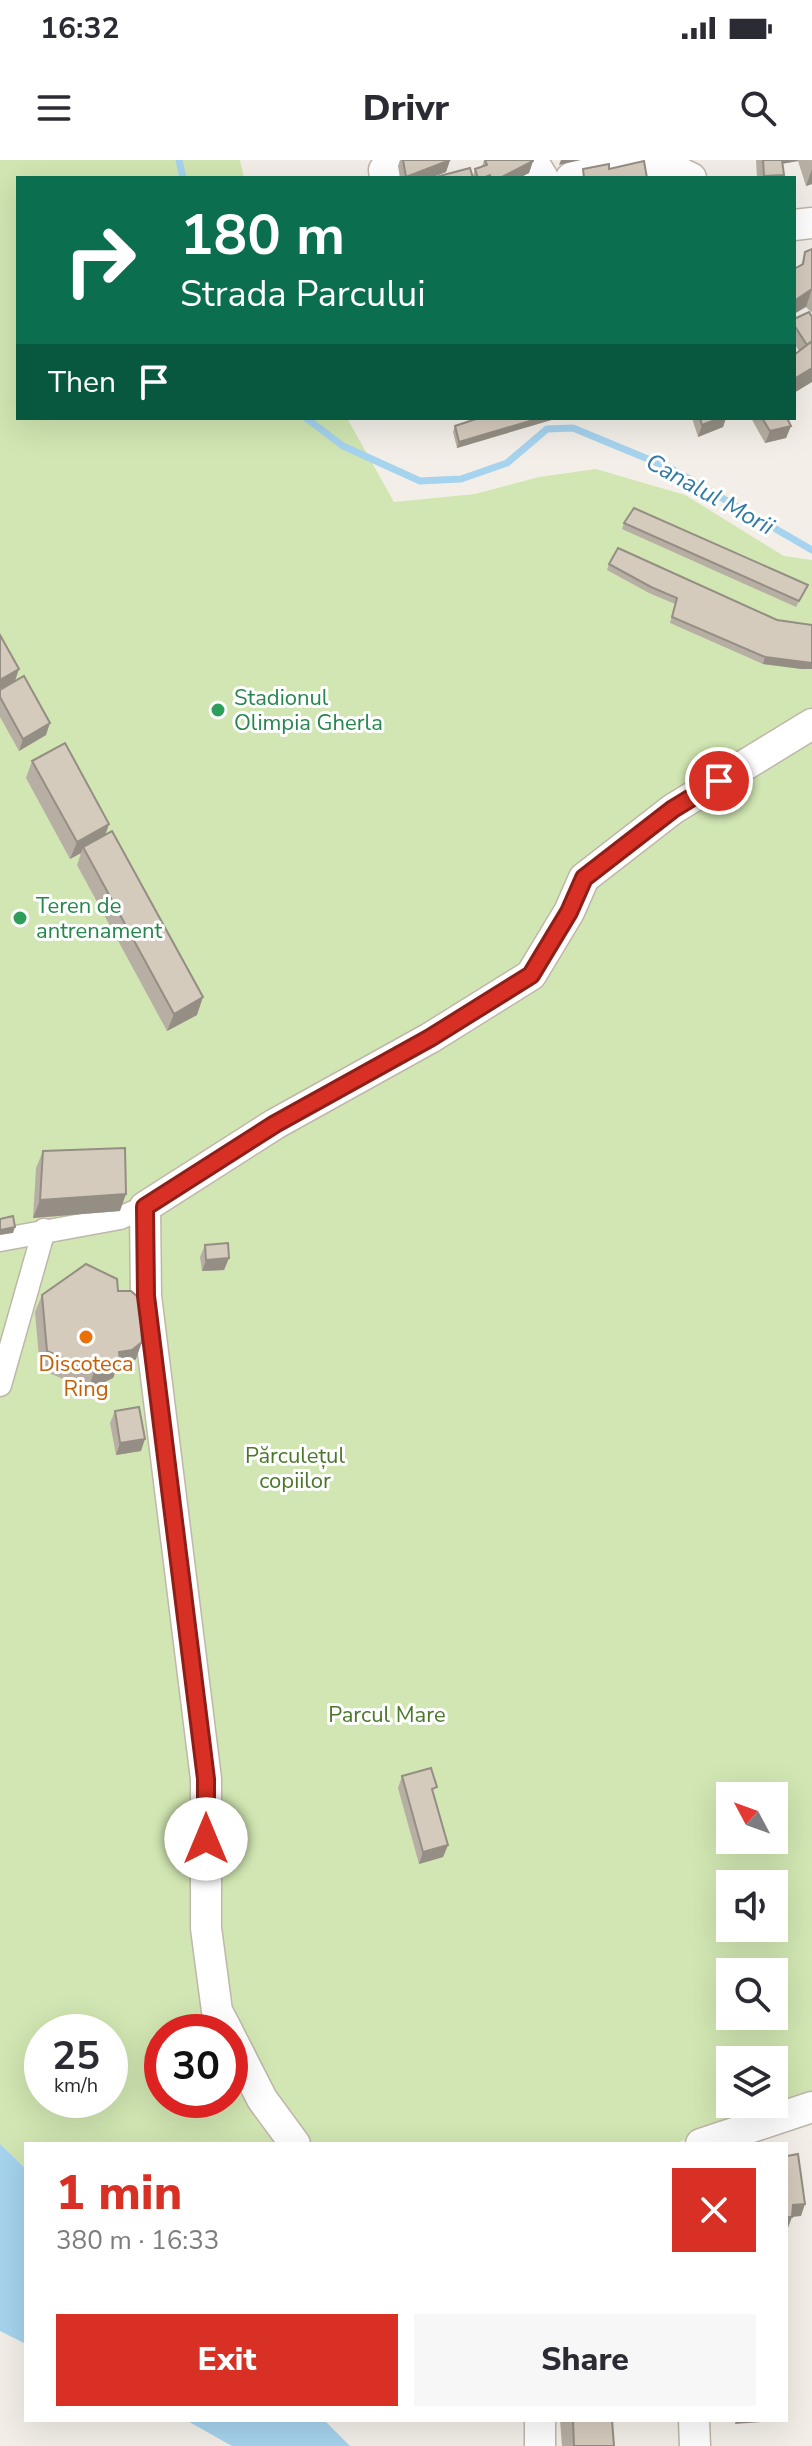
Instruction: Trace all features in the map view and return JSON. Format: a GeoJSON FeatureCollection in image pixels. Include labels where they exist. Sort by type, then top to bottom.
{"type":"FeatureCollection","features":[{"type":"Feature","properties":{"kind":"street"},"geometry":{"type":"LineString","coordinates":[[574,176],[582,170],[626,164],[668,167],[689,176]]}},
{"type":"Feature","properties":{"kind":"street"},"geometry":{"type":"LineString","coordinates":[[0,1240],[120,1218],[145,1207],[275,1124],[430,1038],[531,975],[569,912],[584,878],[673,809],[812,724]]}},
{"type":"Feature","properties":{"kind":"street"},"geometry":{"type":"LineString","coordinates":[[145,1207],[146,1296],[206,1779],[206,1928],[219,2014]]}},
{"type":"Feature","properties":{"kind":"street"},"geometry":{"type":"LineString","coordinates":[[0,1385],[44,1230]]}},
{"type":"Feature","properties":{"kind":"street"},"geometry":{"type":"LineString","coordinates":[[248,2071],[262,2099],[294,2142]]}},
{"type":"Feature","properties":{"kind":"street"},"geometry":{"type":"LineString","coordinates":[[707,2142],[812,2107]]}},
{"type":"Feature","properties":{"kind":"street"},"geometry":{"type":"LineString","coordinates":[[540,2422],[540,2446]]}},
{"type":"Feature","properties":{"kind":"street"},"geometry":{"type":"LineString","coordinates":[[694,2422],[695,2446]]}},
{"type":"Feature","properties":{"kind":"green space","name":"Parcul Mare"},"geometry":{"type":"Polygon","coordinates":[[[0,160],[240,160],[244,176],[16,176],[16,420],[348,420],[394,502],[475,494],[539,477],[596,469],[685,495],[784,556],[812,560],[812,2098],[788,2106],[788,2046],[716,2046],[716,2118],[751,2118],[678,2142],[24,2142],[24,2167],[0,2144],[0,160]]]}},
{"type":"Feature","properties":{"kind":"water"},"geometry":{"type":"Polygon","coordinates":[[[0,2144],[24,2167],[24,2343],[0,2331],[0,2144]]]}},
{"type":"Feature","properties":{"kind":"water"},"geometry":{"type":"Polygon","coordinates":[[[190,2422],[326,2422],[350,2446],[232,2446],[190,2422]]]}},
{"type":"Feature","properties":{"kind":"building"},"geometry":{"type":"Polygon","coordinates":[[[403,160],[450,160],[409,176],[406,176],[403,160]]]}},
{"type":"Feature","properties":{"kind":"building"},"geometry":{"type":"Polygon","coordinates":[[[485,160],[533,160],[504,176],[477,176],[475,169],[487,165],[485,160]]]}},
{"type":"Feature","properties":{"kind":"building"},"geometry":{"type":"Polygon","coordinates":[[[763,160],[782,160],[784,175],[764,176],[763,160]]]}},
{"type":"Feature","properties":{"kind":"building"},"geometry":{"type":"Polygon","coordinates":[[[644,161],[647,176],[584,176],[583,169],[609,164],[609,169],[644,161]]]}},
{"type":"Feature","properties":{"kind":"building"},"geometry":{"type":"Polygon","coordinates":[[[470,168],[472,176],[440,176],[470,168]]]}},
{"type":"Feature","properties":{"kind":"building"},"geometry":{"type":"Polygon","coordinates":[[[812,249],[812,289],[796,300],[796,268],[803,264],[805,252],[812,249]]]}},
{"type":"Feature","properties":{"kind":"building"},"geometry":{"type":"Polygon","coordinates":[[[809,312],[812,317],[812,345],[811,342],[807,345],[796,328],[796,318],[809,312]]]}},
{"type":"Feature","properties":{"kind":"building"},"geometry":{"type":"Polygon","coordinates":[[[811,342],[812,368],[796,378],[796,353],[811,342]]]}},
{"type":"Feature","properties":{"kind":"building"},"geometry":{"type":"Polygon","coordinates":[[[473,420],[533,420],[459,442],[455,426],[473,420]]]}},
{"type":"Feature","properties":{"kind":"building"},"geometry":{"type":"Polygon","coordinates":[[[763,420],[788,420],[791,426],[770,431],[763,420]]]}},
{"type":"Feature","properties":{"kind":"building"},"geometry":{"type":"Polygon","coordinates":[[[634,508],[808,585],[799,601],[624,523],[634,508]]]}},
{"type":"Feature","properties":{"kind":"building"},"geometry":{"type":"Polygon","coordinates":[[[618,548],[777,620],[812,625],[812,663],[765,657],[672,617],[677,598],[609,564],[618,548]]]}},
{"type":"Feature","properties":{"kind":"building"},"geometry":{"type":"Polygon","coordinates":[[[0,635],[19,669],[0,680],[0,635]]]}},
{"type":"Feature","properties":{"kind":"building"},"geometry":{"type":"Polygon","coordinates":[[[24,676],[50,723],[23,739],[0,697],[0,690],[24,676]]]}},
{"type":"Feature","properties":{"kind":"building"},"geometry":{"type":"Polygon","coordinates":[[[65,743],[109,824],[77,842],[32,761],[65,743]]]}},
{"type":"Feature","properties":{"kind":"building"},"geometry":{"type":"Polygon","coordinates":[[[112,831],[203,997],[174,1014],[83,847],[112,831]]]}},
{"type":"Feature","properties":{"kind":"building"},"geometry":{"type":"Polygon","coordinates":[[[125,1148],[126,1194],[40,1200],[43,1151],[125,1148]]]}},
{"type":"Feature","properties":{"kind":"building"},"geometry":{"type":"Polygon","coordinates":[[[13,1216],[15,1227],[0,1230],[0,1219],[13,1216]]]}},
{"type":"Feature","properties":{"kind":"building"},"geometry":{"type":"Polygon","coordinates":[[[228,1243],[229,1258],[206,1260],[205,1245],[228,1243]]]}},
{"type":"Feature","properties":{"kind":"building","name":"Discoteca Ring"},"geometry":{"type":"Polygon","coordinates":[[[86,1264],[117,1279],[118,1291],[131,1291],[140,1299],[142,1342],[132,1350],[119,1352],[120,1360],[94,1372],[47,1351],[42,1295],[86,1264]]]}},
{"type":"Feature","properties":{"kind":"building"},"geometry":{"type":"Polygon","coordinates":[[[139,1407],[145,1439],[120,1443],[115,1411],[139,1407]]]}},
{"type":"Feature","properties":{"kind":"building"},"geometry":{"type":"Polygon","coordinates":[[[431,1768],[437,1787],[432,1789],[448,1845],[423,1852],[402,1776],[431,1768]]]}},
{"type":"Feature","properties":{"kind":"building"},"geometry":{"type":"Polygon","coordinates":[[[798,2154],[805,2204],[793,2205],[792,2217],[788,2217],[788,2156],[798,2154]]]}},
{"type":"Feature","properties":{"kind":"building"},"geometry":{"type":"Polygon","coordinates":[[[573,2422],[612,2422],[614,2446],[574,2446],[573,2422]]]}},
{"type":"Feature","properties":{"kind":"waterway","name":"Canalul Morii"},"geometry":{"type":"LineString","coordinates":[[179,160],[183,176]]}},
{"type":"Feature","properties":{"kind":"waterway","name":"Canalul Morii"},"geometry":{"type":"LineString","coordinates":[[309,420],[343,446],[420,481],[461,479],[507,463],[547,429],[573,428],[672,469],[812,550]]}},
{"type":"Feature","properties":{"kind":"place","name":"Stadionul Olimpia Gherla"},"geometry":{"type":"Point","coordinates":[218,710]}},
{"type":"Feature","properties":{"kind":"place","name":"Teren de antrenament"},"geometry":{"type":"Point","coordinates":[20,918]}},
{"type":"Feature","properties":{"kind":"place","name":"Discoteca Ring"},"geometry":{"type":"Point","coordinates":[86,1337]}},
{"type":"Feature","properties":{"kind":"route"},"geometry":{"type":"LineString","coordinates":[[206,1839],[206,1779],[146,1296],[145,1207],[275,1124],[430,1038],[531,975],[569,912],[584,878],[673,809],[719,781]]}},
{"type":"Feature","properties":{"kind":"park label","name":"Părculețul copiilor"},"geometry":{"type":"Point","coordinates":[295,1468]}}]}
